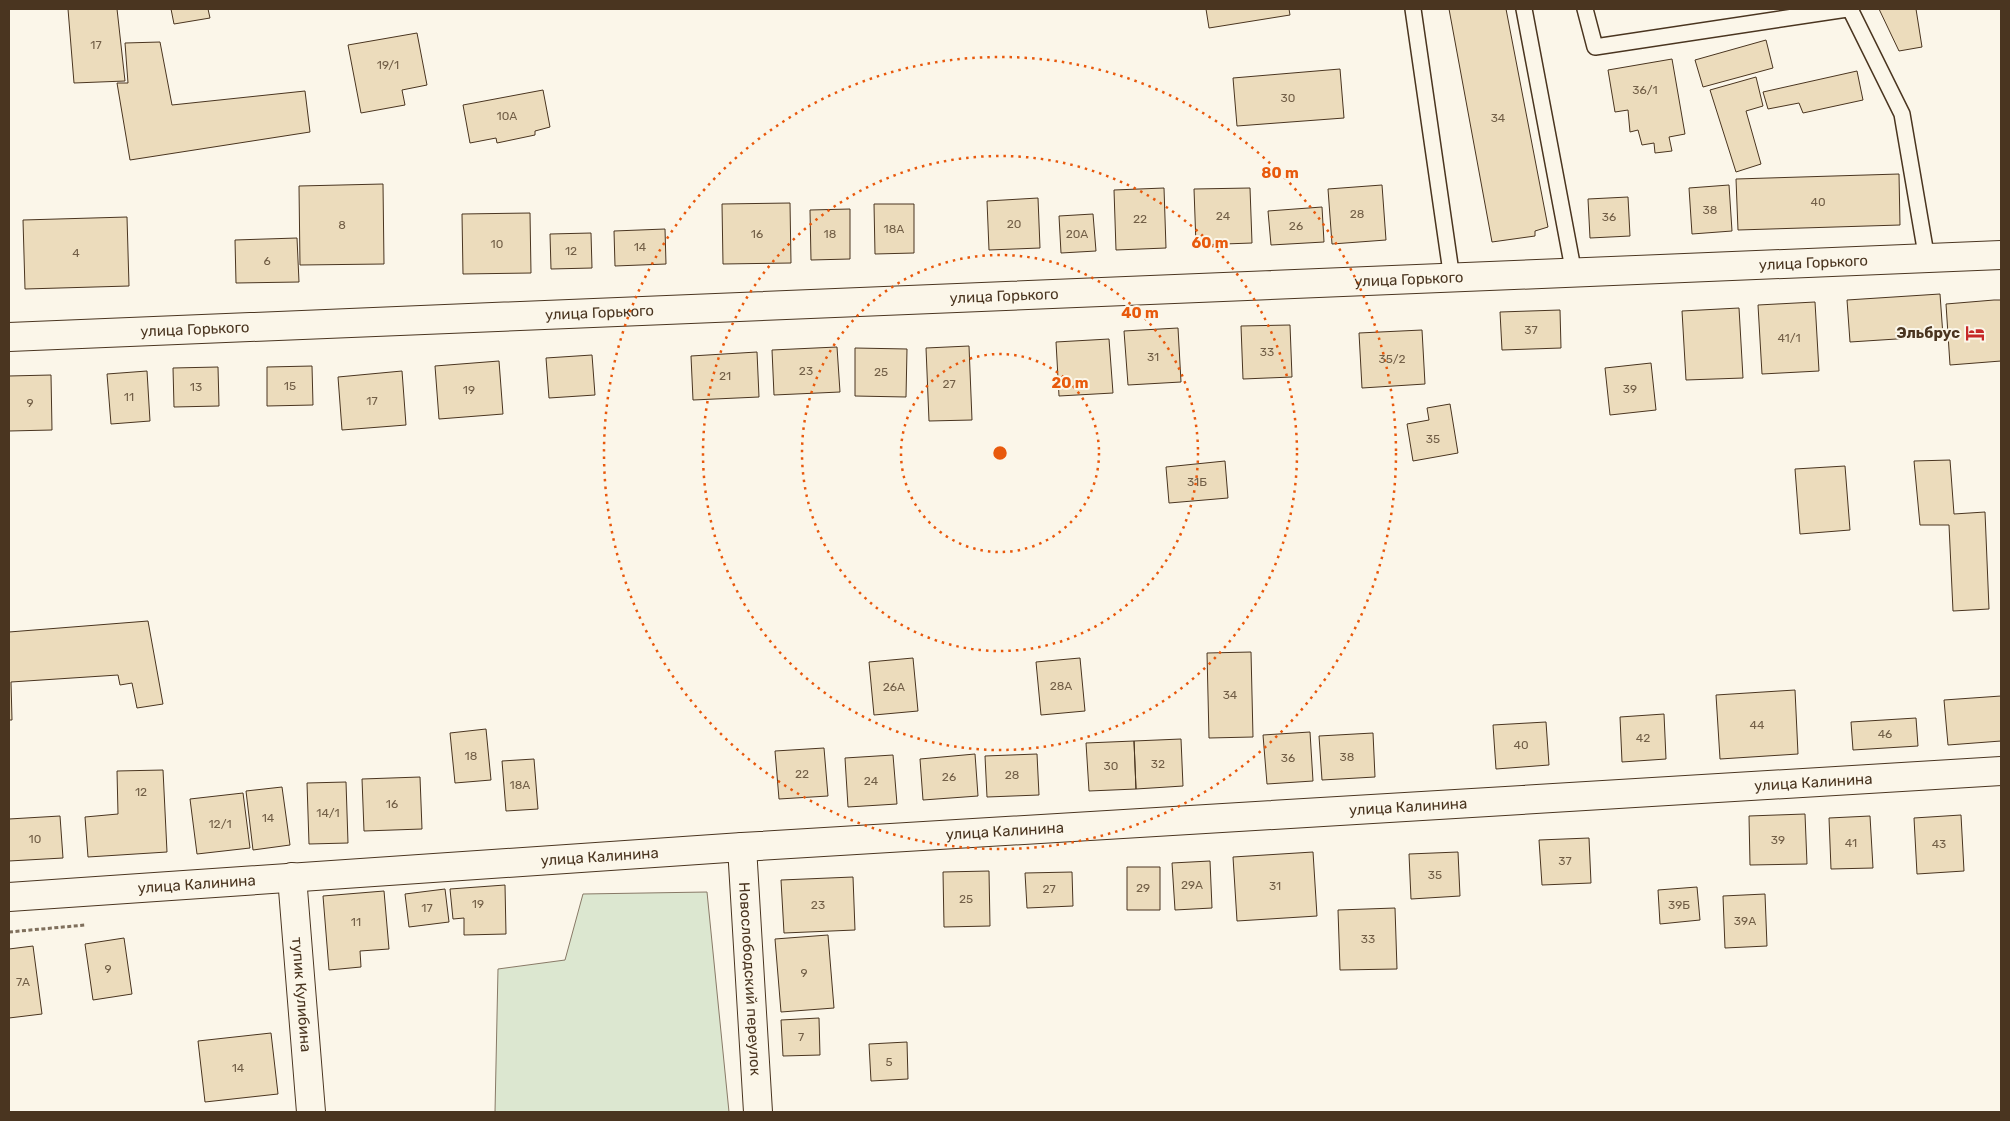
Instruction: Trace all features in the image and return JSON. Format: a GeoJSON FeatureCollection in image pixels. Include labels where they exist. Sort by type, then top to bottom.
{"type":"FeatureCollection","features":[{"type":"Feature","properties":{"kind":"street","name":"улица Горького"},"geometry":{"type":"LineString","coordinates":[[9,337],[1927,260],[2001,255]]}},
{"type":"Feature","properties":{"kind":"street","name":"улица Калинина"},"geometry":{"type":"LineString","coordinates":[[9,897],[742,848],[2001,770]]}},
{"type":"Feature","properties":{"kind":"street","name":"Новослободский переулок"},"geometry":{"type":"LineString","coordinates":[[742,848],[758,1112]]}},
{"type":"Feature","properties":{"kind":"street","name":"тупик Кулибина"},"geometry":{"type":"LineString","coordinates":[[292,877],[311,1112]]}},
{"type":"Feature","properties":{"kind":"lane"},"geometry":{"type":"LineString","coordinates":[[1413,9],[1452,278]]}},
{"type":"Feature","properties":{"kind":"lane"},"geometry":{"type":"LineString","coordinates":[[1524,9],[1574,274]]}},
{"type":"Feature","properties":{"kind":"lane"},"geometry":{"type":"LineString","coordinates":[[1585,9],[1595,47],[1848,9],[1902,114],[1927,260]]}},
{"type":"Feature","properties":{"kind":"green space"},"geometry":{"type":"Polygon","coordinates":[[[707,892],[729,1112],[495,1112],[498,969],[565,960],[583,894],[707,892]]]}},
{"type":"Feature","properties":{"kind":"building"},"geometry":{"type":"Polygon","coordinates":[[[68,9],[117,9],[125,81],[74,83],[68,9]]]}},
{"type":"Feature","properties":{"kind":"building"},"geometry":{"type":"Polygon","coordinates":[[[171,9],[208,9],[210,18],[174,24],[171,9]]]}},
{"type":"Feature","properties":{"kind":"building"},"geometry":{"type":"Polygon","coordinates":[[[1206,9],[1289,9],[1290,15],[1209,28],[1206,9]]]}},
{"type":"Feature","properties":{"kind":"building"},"geometry":{"type":"Polygon","coordinates":[[[1449,9],[1506,9],[1548,227],[1535,231],[1535,236],[1492,242],[1449,9]]]}},
{"type":"Feature","properties":{"kind":"building"},"geometry":{"type":"Polygon","coordinates":[[[1879,9],[1916,9],[1922,47],[1899,51],[1879,9]]]}},
{"type":"Feature","properties":{"kind":"building"},"geometry":{"type":"Polygon","coordinates":[[[417,33],[427,85],[402,90],[405,105],[361,113],[348,45],[417,33]]]}},
{"type":"Feature","properties":{"kind":"building"},"geometry":{"type":"Polygon","coordinates":[[[1766,40],[1773,68],[1703,87],[1695,60],[1766,40]]]}},
{"type":"Feature","properties":{"kind":"building"},"geometry":{"type":"Polygon","coordinates":[[[160,42],[172,105],[305,91],[310,132],[130,160],[117,83],[128,83],[125,43],[160,42]]]}},
{"type":"Feature","properties":{"kind":"building"},"geometry":{"type":"Polygon","coordinates":[[[1672,59],[1685,134],[1669,137],[1672,151],[1655,153],[1654,143],[1642,145],[1638,130],[1630,132],[1628,110],[1615,112],[1608,70],[1672,59]]]}},
{"type":"Feature","properties":{"kind":"building"},"geometry":{"type":"Polygon","coordinates":[[[1340,69],[1344,118],[1237,126],[1233,78],[1340,69]]]}},
{"type":"Feature","properties":{"kind":"building"},"geometry":{"type":"Polygon","coordinates":[[[1857,71],[1863,100],[1803,113],[1799,103],[1768,109],[1763,92],[1857,71]]]}},
{"type":"Feature","properties":{"kind":"building"},"geometry":{"type":"Polygon","coordinates":[[[1756,77],[1763,106],[1746,111],[1761,164],[1736,172],[1710,90],[1756,77]]]}},
{"type":"Feature","properties":{"kind":"building"},"geometry":{"type":"Polygon","coordinates":[[[543,90],[550,127],[535,131],[535,135],[497,143],[496,138],[470,143],[463,105],[543,90]]]}},
{"type":"Feature","properties":{"kind":"building"},"geometry":{"type":"Polygon","coordinates":[[[1899,174],[1900,225],[1738,230],[1736,179],[1899,174]]]}},
{"type":"Feature","properties":{"kind":"building"},"geometry":{"type":"Polygon","coordinates":[[[383,184],[384,264],[300,265],[299,186],[383,184]]]}},
{"type":"Feature","properties":{"kind":"building"},"geometry":{"type":"Polygon","coordinates":[[[1382,185],[1386,240],[1332,244],[1328,189],[1382,185]]]}},
{"type":"Feature","properties":{"kind":"building"},"geometry":{"type":"Polygon","coordinates":[[[1729,185],[1732,231],[1692,234],[1689,188],[1729,185]]]}},
{"type":"Feature","properties":{"kind":"building"},"geometry":{"type":"Polygon","coordinates":[[[1164,188],[1166,248],[1116,250],[1114,190],[1164,188]]]}},
{"type":"Feature","properties":{"kind":"building"},"geometry":{"type":"Polygon","coordinates":[[[1250,188],[1252,243],[1196,245],[1194,189],[1250,188]]]}},
{"type":"Feature","properties":{"kind":"building"},"geometry":{"type":"Polygon","coordinates":[[[1628,197],[1630,236],[1590,238],[1588,199],[1628,197]]]}},
{"type":"Feature","properties":{"kind":"building"},"geometry":{"type":"Polygon","coordinates":[[[1038,198],[1040,248],[989,250],[987,201],[1038,198]]]}},
{"type":"Feature","properties":{"kind":"building"},"geometry":{"type":"Polygon","coordinates":[[[790,203],[791,263],[723,264],[722,204],[790,203]]]}},
{"type":"Feature","properties":{"kind":"building"},"geometry":{"type":"Polygon","coordinates":[[[874,204],[914,204],[914,253],[875,254],[874,204]]]}},
{"type":"Feature","properties":{"kind":"building"},"geometry":{"type":"Polygon","coordinates":[[[1322,207],[1324,242],[1271,245],[1268,211],[1322,207]]]}},
{"type":"Feature","properties":{"kind":"building"},"geometry":{"type":"Polygon","coordinates":[[[850,209],[850,259],[811,260],[810,210],[850,209]]]}},
{"type":"Feature","properties":{"kind":"building"},"geometry":{"type":"Polygon","coordinates":[[[530,213],[531,273],[463,274],[462,214],[530,213]]]}},
{"type":"Feature","properties":{"kind":"building"},"geometry":{"type":"Polygon","coordinates":[[[1093,214],[1096,251],[1061,253],[1059,216],[1093,214]]]}},
{"type":"Feature","properties":{"kind":"building"},"geometry":{"type":"Polygon","coordinates":[[[127,217],[129,286],[25,289],[23,220],[127,217]]]}},
{"type":"Feature","properties":{"kind":"building"},"geometry":{"type":"Polygon","coordinates":[[[665,229],[666,264],[615,266],[614,231],[665,229]]]}},
{"type":"Feature","properties":{"kind":"building"},"geometry":{"type":"Polygon","coordinates":[[[591,233],[592,268],[551,269],[550,234],[591,233]]]}},
{"type":"Feature","properties":{"kind":"building"},"geometry":{"type":"Polygon","coordinates":[[[297,238],[299,282],[236,283],[235,240],[297,238]]]}},
{"type":"Feature","properties":{"kind":"building"},"geometry":{"type":"Polygon","coordinates":[[[1940,294],[1943,336],[1850,342],[1847,300],[1940,294]]]}},
{"type":"Feature","properties":{"kind":"building","name":"Эльбрус"},"geometry":{"type":"Polygon","coordinates":[[[2001,300],[2001,361],[1950,365],[1946,304],[2001,300]]]}},
{"type":"Feature","properties":{"kind":"building"},"geometry":{"type":"Polygon","coordinates":[[[1815,302],[1819,371],[1762,374],[1758,305],[1815,302]]]}},
{"type":"Feature","properties":{"kind":"building"},"geometry":{"type":"Polygon","coordinates":[[[1739,308],[1743,378],[1686,380],[1682,311],[1739,308]]]}},
{"type":"Feature","properties":{"kind":"building"},"geometry":{"type":"Polygon","coordinates":[[[1560,310],[1561,348],[1502,350],[1500,312],[1560,310]]]}},
{"type":"Feature","properties":{"kind":"building"},"geometry":{"type":"Polygon","coordinates":[[[1290,325],[1292,377],[1243,379],[1241,326],[1290,325]]]}},
{"type":"Feature","properties":{"kind":"building"},"geometry":{"type":"Polygon","coordinates":[[[1178,328],[1181,382],[1128,385],[1124,331],[1178,328]]]}},
{"type":"Feature","properties":{"kind":"building"},"geometry":{"type":"Polygon","coordinates":[[[1422,330],[1425,384],[1362,388],[1359,333],[1422,330]]]}},
{"type":"Feature","properties":{"kind":"building"},"geometry":{"type":"Polygon","coordinates":[[[1109,339],[1113,393],[1059,396],[1056,342],[1109,339]]]}},
{"type":"Feature","properties":{"kind":"building"},"geometry":{"type":"Polygon","coordinates":[[[969,346],[972,420],[929,421],[926,348],[969,346]]]}},
{"type":"Feature","properties":{"kind":"building"},"geometry":{"type":"Polygon","coordinates":[[[837,347],[840,392],[774,395],[772,350],[837,347]]]}},
{"type":"Feature","properties":{"kind":"building"},"geometry":{"type":"Polygon","coordinates":[[[855,348],[907,349],[906,397],[855,396],[855,348]]]}},
{"type":"Feature","properties":{"kind":"building"},"geometry":{"type":"Polygon","coordinates":[[[757,352],[759,397],[693,400],[691,356],[757,352]]]}},
{"type":"Feature","properties":{"kind":"building"},"geometry":{"type":"Polygon","coordinates":[[[592,355],[595,395],[549,398],[546,358],[592,355]]]}},
{"type":"Feature","properties":{"kind":"building"},"geometry":{"type":"Polygon","coordinates":[[[499,361],[503,414],[439,419],[435,366],[499,361]]]}},
{"type":"Feature","properties":{"kind":"building"},"geometry":{"type":"Polygon","coordinates":[[[1651,363],[1656,410],[1610,415],[1605,368],[1651,363]]]}},
{"type":"Feature","properties":{"kind":"building"},"geometry":{"type":"Polygon","coordinates":[[[312,366],[313,405],[267,406],[267,367],[312,366]]]}},
{"type":"Feature","properties":{"kind":"building"},"geometry":{"type":"Polygon","coordinates":[[[218,367],[219,406],[174,407],[173,368],[218,367]]]}},
{"type":"Feature","properties":{"kind":"building"},"geometry":{"type":"Polygon","coordinates":[[[147,371],[150,421],[111,424],[107,374],[147,371]]]}},
{"type":"Feature","properties":{"kind":"building"},"geometry":{"type":"Polygon","coordinates":[[[402,371],[406,425],[342,430],[338,377],[402,371]]]}},
{"type":"Feature","properties":{"kind":"building"},"geometry":{"type":"Polygon","coordinates":[[[51,375],[52,430],[9,431],[9,376],[51,375]]]}},
{"type":"Feature","properties":{"kind":"building"},"geometry":{"type":"Polygon","coordinates":[[[1450,404],[1458,453],[1413,461],[1407,424],[1429,420],[1427,408],[1450,404]]]}},
{"type":"Feature","properties":{"kind":"building"},"geometry":{"type":"Polygon","coordinates":[[[1950,460],[1954,514],[1985,512],[1989,609],[1953,611],[1949,525],[1920,525],[1914,461],[1950,460]]]}},
{"type":"Feature","properties":{"kind":"building"},"geometry":{"type":"Polygon","coordinates":[[[1225,461],[1228,498],[1169,503],[1166,467],[1225,461]]]}},
{"type":"Feature","properties":{"kind":"building"},"geometry":{"type":"Polygon","coordinates":[[[1845,466],[1850,530],[1800,534],[1795,469],[1845,466]]]}},
{"type":"Feature","properties":{"kind":"building"},"geometry":{"type":"Polygon","coordinates":[[[148,621],[163,704],[137,708],[132,683],[120,685],[118,675],[11,682],[12,720],[9,720],[9,632],[148,621]]]}},
{"type":"Feature","properties":{"kind":"building"},"geometry":{"type":"Polygon","coordinates":[[[1251,652],[1253,737],[1209,738],[1207,653],[1251,652]]]}},
{"type":"Feature","properties":{"kind":"building"},"geometry":{"type":"Polygon","coordinates":[[[913,658],[918,711],[874,715],[869,662],[913,658]]]}},
{"type":"Feature","properties":{"kind":"building"},"geometry":{"type":"Polygon","coordinates":[[[1080,658],[1085,711],[1041,715],[1036,662],[1080,658]]]}},
{"type":"Feature","properties":{"kind":"building"},"geometry":{"type":"Polygon","coordinates":[[[1795,690],[1798,754],[1720,759],[1716,695],[1795,690]]]}},
{"type":"Feature","properties":{"kind":"building"},"geometry":{"type":"Polygon","coordinates":[[[2001,696],[2001,741],[1948,745],[1944,700],[2001,696]]]}},
{"type":"Feature","properties":{"kind":"building"},"geometry":{"type":"Polygon","coordinates":[[[1664,714],[1666,759],[1622,762],[1620,717],[1664,714]]]}},
{"type":"Feature","properties":{"kind":"building"},"geometry":{"type":"Polygon","coordinates":[[[1916,718],[1918,746],[1853,750],[1851,722],[1916,718]]]}},
{"type":"Feature","properties":{"kind":"building"},"geometry":{"type":"Polygon","coordinates":[[[1546,722],[1549,765],[1496,769],[1493,725],[1546,722]]]}},
{"type":"Feature","properties":{"kind":"building"},"geometry":{"type":"Polygon","coordinates":[[[486,729],[491,780],[455,783],[450,733],[486,729]]]}},
{"type":"Feature","properties":{"kind":"building"},"geometry":{"type":"Polygon","coordinates":[[[1310,732],[1313,781],[1267,784],[1263,735],[1310,732]]]}},
{"type":"Feature","properties":{"kind":"building"},"geometry":{"type":"Polygon","coordinates":[[[1373,733],[1375,777],[1322,780],[1319,736],[1373,733]]]}},
{"type":"Feature","properties":{"kind":"building"},"geometry":{"type":"Polygon","coordinates":[[[1181,739],[1183,786],[1136,789],[1134,741],[1181,739]]]}},
{"type":"Feature","properties":{"kind":"building"},"geometry":{"type":"Polygon","coordinates":[[[1134,741],[1136,789],[1089,791],[1086,743],[1134,741]]]}},
{"type":"Feature","properties":{"kind":"building"},"geometry":{"type":"Polygon","coordinates":[[[824,748],[828,796],[779,799],[775,751],[824,748]]]}},
{"type":"Feature","properties":{"kind":"building"},"geometry":{"type":"Polygon","coordinates":[[[975,754],[978,796],[923,800],[920,759],[975,754]]]}},
{"type":"Feature","properties":{"kind":"building"},"geometry":{"type":"Polygon","coordinates":[[[1037,754],[1039,795],[987,797],[985,756],[1037,754]]]}},
{"type":"Feature","properties":{"kind":"building"},"geometry":{"type":"Polygon","coordinates":[[[893,755],[897,804],[848,807],[845,758],[893,755]]]}},
{"type":"Feature","properties":{"kind":"building"},"geometry":{"type":"Polygon","coordinates":[[[534,759],[538,809],[506,811],[502,761],[534,759]]]}},
{"type":"Feature","properties":{"kind":"building"},"geometry":{"type":"Polygon","coordinates":[[[163,770],[167,852],[88,857],[85,817],[118,814],[117,771],[163,770]]]}},
{"type":"Feature","properties":{"kind":"building"},"geometry":{"type":"Polygon","coordinates":[[[420,777],[422,829],[364,831],[362,779],[420,777]]]}},
{"type":"Feature","properties":{"kind":"building"},"geometry":{"type":"Polygon","coordinates":[[[346,782],[348,843],[309,844],[307,783],[346,782]]]}},
{"type":"Feature","properties":{"kind":"building"},"geometry":{"type":"Polygon","coordinates":[[[282,787],[290,845],[253,850],[246,791],[282,787]]]}},
{"type":"Feature","properties":{"kind":"building"},"geometry":{"type":"Polygon","coordinates":[[[243,793],[250,848],[197,854],[190,799],[243,793]]]}},
{"type":"Feature","properties":{"kind":"building"},"geometry":{"type":"Polygon","coordinates":[[[1805,814],[1807,864],[1750,865],[1749,816],[1805,814]]]}},
{"type":"Feature","properties":{"kind":"building"},"geometry":{"type":"Polygon","coordinates":[[[1961,815],[1964,871],[1917,874],[1914,818],[1961,815]]]}},
{"type":"Feature","properties":{"kind":"building"},"geometry":{"type":"Polygon","coordinates":[[[60,816],[63,858],[9,861],[9,819],[60,816]]]}},
{"type":"Feature","properties":{"kind":"building"},"geometry":{"type":"Polygon","coordinates":[[[1870,816],[1873,868],[1831,869],[1829,818],[1870,816]]]}},
{"type":"Feature","properties":{"kind":"building"},"geometry":{"type":"Polygon","coordinates":[[[1589,838],[1591,883],[1542,885],[1539,840],[1589,838]]]}},
{"type":"Feature","properties":{"kind":"building"},"geometry":{"type":"Polygon","coordinates":[[[1313,852],[1317,916],[1237,921],[1233,857],[1313,852]]]}},
{"type":"Feature","properties":{"kind":"building"},"geometry":{"type":"Polygon","coordinates":[[[1458,852],[1460,896],[1411,899],[1409,854],[1458,852]]]}},
{"type":"Feature","properties":{"kind":"building"},"geometry":{"type":"Polygon","coordinates":[[[1210,861],[1212,908],[1175,910],[1172,863],[1210,861]]]}},
{"type":"Feature","properties":{"kind":"building"},"geometry":{"type":"Polygon","coordinates":[[[1127,867],[1160,867],[1160,910],[1127,910],[1127,867]]]}},
{"type":"Feature","properties":{"kind":"building"},"geometry":{"type":"Polygon","coordinates":[[[989,871],[990,926],[944,927],[943,872],[989,871]]]}},
{"type":"Feature","properties":{"kind":"building"},"geometry":{"type":"Polygon","coordinates":[[[1072,872],[1073,906],[1027,908],[1025,873],[1072,872]]]}},
{"type":"Feature","properties":{"kind":"building"},"geometry":{"type":"Polygon","coordinates":[[[853,877],[855,930],[784,933],[781,880],[853,877]]]}},
{"type":"Feature","properties":{"kind":"building"},"geometry":{"type":"Polygon","coordinates":[[[505,885],[506,934],[464,935],[464,918],[453,919],[450,889],[505,885]]]}},
{"type":"Feature","properties":{"kind":"building"},"geometry":{"type":"Polygon","coordinates":[[[1697,887],[1700,920],[1660,924],[1658,890],[1697,887]]]}},
{"type":"Feature","properties":{"kind":"building"},"geometry":{"type":"Polygon","coordinates":[[[445,889],[449,922],[409,927],[405,894],[445,889]]]}},
{"type":"Feature","properties":{"kind":"building"},"geometry":{"type":"Polygon","coordinates":[[[384,891],[389,949],[360,951],[361,967],[329,970],[323,896],[384,891]]]}},
{"type":"Feature","properties":{"kind":"building"},"geometry":{"type":"Polygon","coordinates":[[[1765,894],[1767,946],[1725,948],[1723,896],[1765,894]]]}},
{"type":"Feature","properties":{"kind":"building"},"geometry":{"type":"Polygon","coordinates":[[[1395,908],[1397,969],[1340,970],[1338,910],[1395,908]]]}},
{"type":"Feature","properties":{"kind":"building"},"geometry":{"type":"Polygon","coordinates":[[[828,935],[834,1008],[781,1012],[775,939],[828,935]]]}},
{"type":"Feature","properties":{"kind":"building"},"geometry":{"type":"Polygon","coordinates":[[[124,938],[132,994],[93,1000],[85,944],[124,938]]]}},
{"type":"Feature","properties":{"kind":"building"},"geometry":{"type":"Polygon","coordinates":[[[33,946],[42,1014],[9,1018],[9,949],[33,946]]]}},
{"type":"Feature","properties":{"kind":"building"},"geometry":{"type":"Polygon","coordinates":[[[819,1018],[820,1055],[783,1056],[781,1020],[819,1018]]]}},
{"type":"Feature","properties":{"kind":"building"},"geometry":{"type":"Polygon","coordinates":[[[271,1033],[278,1094],[205,1102],[198,1041],[271,1033]]]}},
{"type":"Feature","properties":{"kind":"building"},"geometry":{"type":"Polygon","coordinates":[[[907,1042],[908,1079],[871,1081],[869,1044],[907,1042]]]}},
{"type":"Feature","properties":{"kind":"place","name":"Эльбрус"},"geometry":{"type":"Point","coordinates":[1975,333]}}]}
